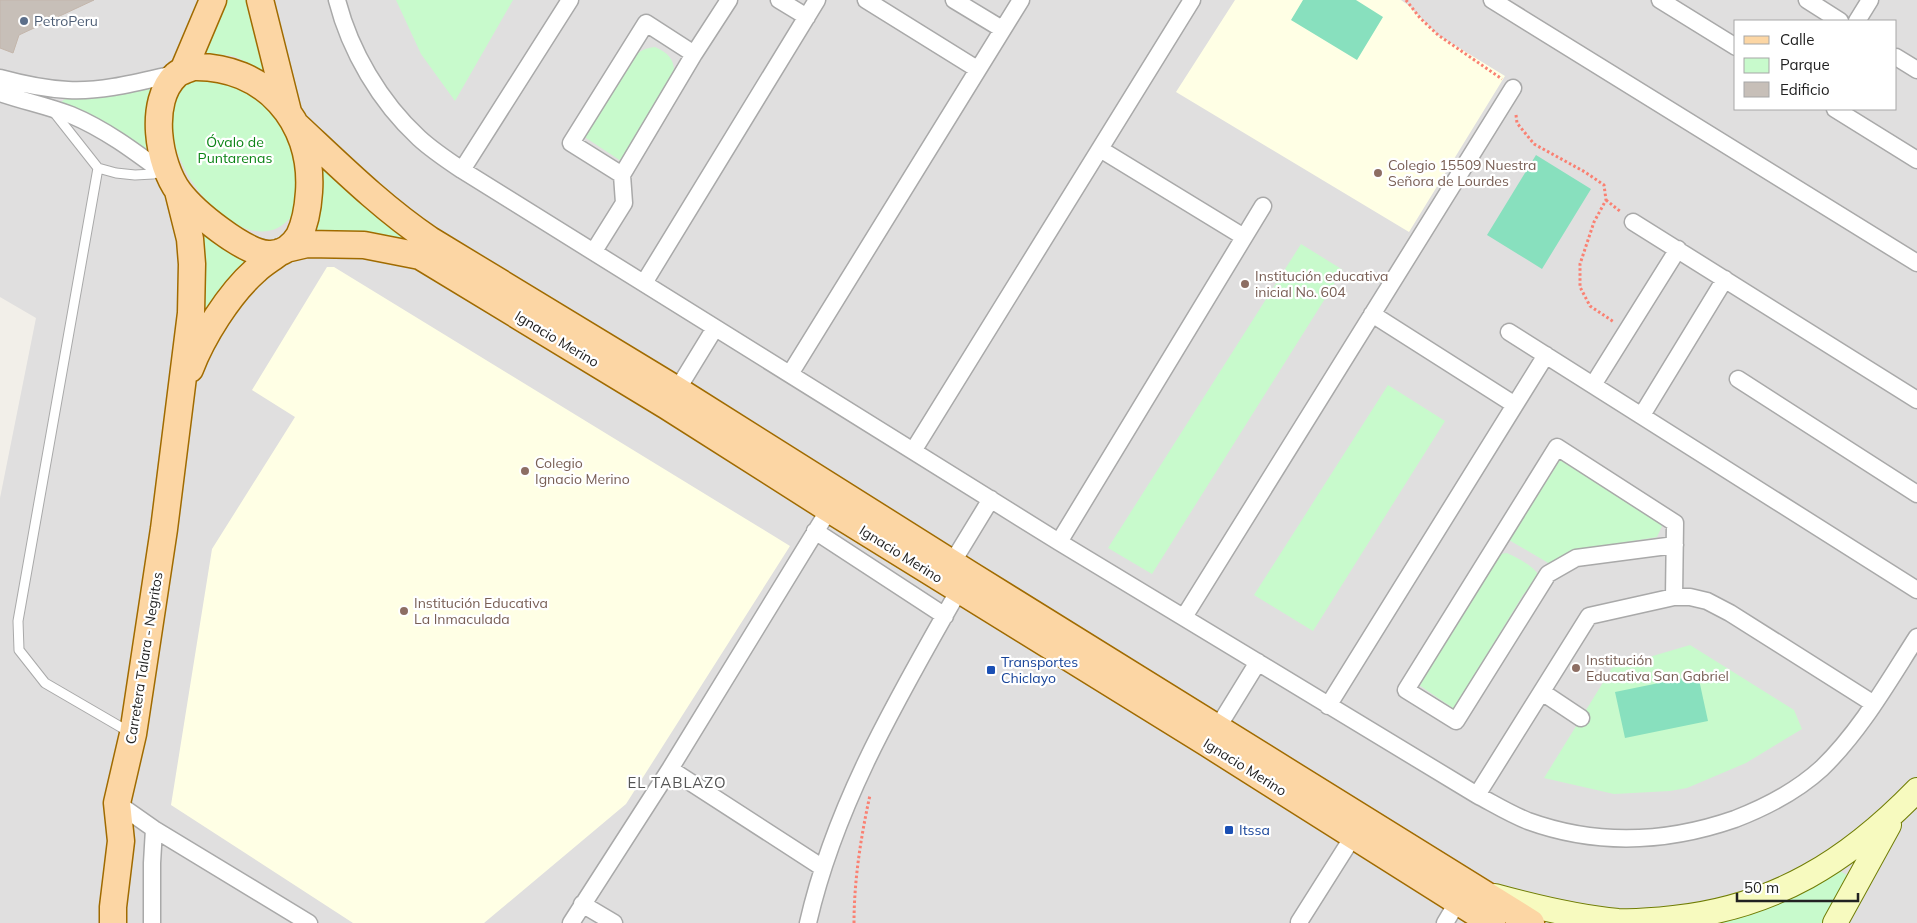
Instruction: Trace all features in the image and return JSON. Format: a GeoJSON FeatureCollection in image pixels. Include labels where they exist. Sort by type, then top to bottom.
{"type":"FeatureCollection","features":[{"type":"Feature","properties":{"kind":"main road"},"geometry":{"type":"LineString","coordinates":[[182,393],[191,313],[192,264],[190,239],[162,152],[158,116],[167,87],[180,72],[214,0]]}},
{"type":"Feature","properties":{"kind":"main road"},"geometry":{"type":"LineString","coordinates":[[182,393],[202,343],[234,294],[254,271],[285,250],[298,236],[305,220],[310,182],[308,162],[303,141],[292,119],[260,0]]}},
{"type":"Feature","properties":{"kind":"main road"},"geometry":{"type":"LineString","coordinates":[[180,72],[193,67],[225,69],[246,77],[267,90],[292,119],[365,189],[408,225],[430,240],[677,390],[834,500],[1218,727],[1461,905],[1531,923]]}},
{"type":"Feature","properties":{"kind":"main road"},"geometry":{"type":"LineString","coordinates":[[170,180],[193,208],[226,234],[261,253],[270,254],[285,250]]}},
{"type":"Feature","properties":{"kind":"main road","name":"Ignacio Merino"},"geometry":{"type":"LineString","coordinates":[[285,250],[307,244],[364,245],[390,248],[420,256],[667,406],[834,500]]}},
{"type":"Feature","properties":{"kind":"main road","name":"Carretera Talara - Negritos"},"geometry":{"type":"LineString","coordinates":[[113,923],[113,907],[121,841],[117,803],[133,734],[182,393]]}},
{"type":"Feature","properties":{"kind":"main road","name":"Ignacio Merino"},"geometry":{"type":"LineString","coordinates":[[960,576],[1207,743],[1492,923]]}},
{"type":"Feature","properties":{"kind":"main road"},"geometry":{"type":"LineString","coordinates":[[1461,905],[1563,914],[1616,922],[1715,912],[1765,897],[1790,887],[1830,863],[1860,843],[1899,809],[1917,790]]}},
{"type":"Feature","properties":{"kind":"main road"},"geometry":{"type":"LineString","coordinates":[[1835,923],[1899,809]]}},
{"type":"Feature","properties":{"kind":"street"},"geometry":{"type":"LineString","coordinates":[[337,0],[342,20],[374,85],[396,114],[418,138],[462,170],[1059,542],[1477,795],[1526,820],[1580,835],[1641,839],[1699,831],[1756,811],[1805,783],[1842,746],[1874,704],[1917,636]]}},
{"type":"Feature","properties":{"kind":"street"},"geometry":{"type":"LineString","coordinates":[[462,170],[570,0]]}},
{"type":"Feature","properties":{"kind":"street"},"geometry":{"type":"LineString","coordinates":[[594,251],[624,203],[622,175],[694,54],[729,0]]}},
{"type":"Feature","properties":{"kind":"street"},"geometry":{"type":"LineString","coordinates":[[779,0],[807,17]]}},
{"type":"Feature","properties":{"kind":"street"},"geometry":{"type":"LineString","coordinates":[[644,282],[817,0]]}},
{"type":"Feature","properties":{"kind":"street"},"geometry":{"type":"LineString","coordinates":[[866,0],[977,69]]}},
{"type":"Feature","properties":{"kind":"street"},"geometry":{"type":"LineString","coordinates":[[954,0],[1002,29]]}},
{"type":"Feature","properties":{"kind":"street"},"geometry":{"type":"LineString","coordinates":[[790,374],[1021,0]]}},
{"type":"Feature","properties":{"kind":"street"},"geometry":{"type":"LineString","coordinates":[[913,451],[1192,0]]}},
{"type":"Feature","properties":{"kind":"street"},"geometry":{"type":"LineString","coordinates":[[1492,0],[1917,263]]}},
{"type":"Feature","properties":{"kind":"street"},"geometry":{"type":"LineString","coordinates":[[1660,0],[1734,46]]}},
{"type":"Feature","properties":{"kind":"street"},"geometry":{"type":"LineString","coordinates":[[1807,0],[1838,20]]}},
{"type":"Feature","properties":{"kind":"street"},"geometry":{"type":"LineString","coordinates":[[1858,20],[1870,0]]}},
{"type":"Feature","properties":{"kind":"street"},"geometry":{"type":"LineString","coordinates":[[622,175],[571,143],[646,23],[694,54]]}},
{"type":"Feature","properties":{"kind":"street"},"geometry":{"type":"LineString","coordinates":[[1897,58],[1917,70]]}},
{"type":"Feature","properties":{"kind":"street"},"geometry":{"type":"LineString","coordinates":[[0,78],[26,86],[68,90],[130,84],[180,72]]}},
{"type":"Feature","properties":{"kind":"street"},"geometry":{"type":"LineString","coordinates":[[1184,617],[1513,88]]}},
{"type":"Feature","properties":{"kind":"street"},"geometry":{"type":"LineString","coordinates":[[0,93],[68,114],[102,130],[170,180]]}},
{"type":"Feature","properties":{"kind":"street"},"geometry":{"type":"LineString","coordinates":[[1837,110],[1917,160]]}},
{"type":"Feature","properties":{"kind":"street"},"geometry":{"type":"LineString","coordinates":[[1100,149],[1244,237]]}},
{"type":"Feature","properties":{"kind":"street"},"geometry":{"type":"LineString","coordinates":[[1059,542],[1263,206]]}},
{"type":"Feature","properties":{"kind":"street"},"geometry":{"type":"LineString","coordinates":[[1633,222],[1917,400]]}},
{"type":"Feature","properties":{"kind":"street"},"geometry":{"type":"LineString","coordinates":[[1593,385],[1678,249]]}},
{"type":"Feature","properties":{"kind":"street"},"geometry":{"type":"LineString","coordinates":[[1642,416],[1725,279]]}},
{"type":"Feature","properties":{"kind":"street"},"geometry":{"type":"LineString","coordinates":[[1372,314],[1515,405]]}},
{"type":"Feature","properties":{"kind":"street"},"geometry":{"type":"LineString","coordinates":[[677,390],[715,328]]}},
{"type":"Feature","properties":{"kind":"street"},"geometry":{"type":"LineString","coordinates":[[1509,332],[1917,590]]}},
{"type":"Feature","properties":{"kind":"street"},"geometry":{"type":"LineString","coordinates":[[1328,706],[1546,355]]}},
{"type":"Feature","properties":{"kind":"street"},"geometry":{"type":"LineString","coordinates":[[1738,379],[1917,494]]}},
{"type":"Feature","properties":{"kind":"street"},"geometry":{"type":"LineString","coordinates":[[1674,597],[1675,545],[1675,522],[1557,447],[1406,690],[1456,721],[1548,574],[1576,558],[1675,545]]}},
{"type":"Feature","properties":{"kind":"street"},"geometry":{"type":"LineString","coordinates":[[808,923],[823,868],[857,783],[885,723],[945,616],[991,499]]}},
{"type":"Feature","properties":{"kind":"street"},"geometry":{"type":"LineString","coordinates":[[571,923],[670,769],[834,500]]}},
{"type":"Feature","properties":{"kind":"street"},"geometry":{"type":"LineString","coordinates":[[815,531],[945,616]]}},
{"type":"Feature","properties":{"kind":"street"},"geometry":{"type":"LineString","coordinates":[[1477,795],[1589,616],[1674,597],[1690,597],[1708,601],[1730,612],[1874,704]]}},
{"type":"Feature","properties":{"kind":"street"},"geometry":{"type":"LineString","coordinates":[[1218,727],[1258,662]]}},
{"type":"Feature","properties":{"kind":"street"},"geometry":{"type":"LineString","coordinates":[[1542,692],[1581,718]]}},
{"type":"Feature","properties":{"kind":"street"},"geometry":{"type":"LineString","coordinates":[[670,769],[823,868]]}},
{"type":"Feature","properties":{"kind":"street"},"geometry":{"type":"LineString","coordinates":[[117,803],[154,830],[310,923]]}},
{"type":"Feature","properties":{"kind":"street"},"geometry":{"type":"LineString","coordinates":[[152,923],[154,830]]}},
{"type":"Feature","properties":{"kind":"street"},"geometry":{"type":"LineString","coordinates":[[1299,922],[1354,835]]}},
{"type":"Feature","properties":{"kind":"street"},"geometry":{"type":"LineString","coordinates":[[582,904],[614,923]]}},
{"type":"Feature","properties":{"kind":"lane"},"geometry":{"type":"LineString","coordinates":[[51,109],[98,168],[116,173],[152,174],[170,180]]}},
{"type":"Feature","properties":{"kind":"lane"},"geometry":{"type":"LineString","coordinates":[[98,168],[18,622],[19,650],[45,683],[133,734]]}},
{"type":"Feature","properties":{"kind":"path"},"geometry":{"type":"LineString","coordinates":[[1406,0],[1420,18],[1438,35],[1513,88],[1516,123],[1534,144],[1585,172],[1604,185],[1606,200],[1594,222],[1580,264],[1580,287],[1590,306],[1627,330]]}},
{"type":"Feature","properties":{"kind":"path"},"geometry":{"type":"LineString","coordinates":[[854,923],[856,881],[864,821],[872,786]]}},
{"type":"Feature","properties":{"kind":"shaded area"},"geometry":{"type":"Polygon","coordinates":[[[0,0],[1917,0],[1917,923],[0,923],[0,498],[36,318],[0,297],[0,0]]]}},
{"type":"Feature","properties":{"kind":"shaded area","name":"Colegio 15509 Nuestra Señora de Lourdes"},"geometry":{"type":"Polygon","coordinates":[[[1235,0],[1401,0],[1438,35],[1505,76],[1409,232],[1176,92],[1235,0]]]}},
{"type":"Feature","properties":{"kind":"shaded area","name":"Institución Educativa La Inmaculada"},"geometry":{"type":"Polygon","coordinates":[[[327,267],[334,267],[790,546],[626,804],[484,923],[353,923],[171,805],[212,549],[295,417],[252,390],[327,267]]]}},
{"type":"Feature","properties":{"kind":"green space"},"geometry":{"type":"Polygon","coordinates":[[[221,0],[251,0],[267,72],[259,70],[233,56],[214,55],[204,51],[221,0]]]}},
{"type":"Feature","properties":{"kind":"green space"},"geometry":{"type":"Polygon","coordinates":[[[396,0],[513,0],[455,101],[421,54],[396,0]]]}},
{"type":"Feature","properties":{"kind":"green space"},"geometry":{"type":"Polygon","coordinates":[[[1303,0],[1356,0],[1383,17],[1357,60],[1291,20],[1303,0]]]}},
{"type":"Feature","properties":{"kind":"green space"},"geometry":{"type":"Polygon","coordinates":[[[655,47],[670,58],[674,75],[621,161],[583,136],[633,58],[642,50],[655,47]]]}},
{"type":"Feature","properties":{"kind":"green space","name":"Óvalo de Puntarenas"},"geometry":{"type":"Polygon","coordinates":[[[193,79],[240,81],[277,114],[292,146],[299,169],[296,208],[285,223],[264,231],[240,226],[216,210],[195,186],[180,158],[172,128],[176,101],[193,79]]]}},
{"type":"Feature","properties":{"kind":"green space"},"geometry":{"type":"Polygon","coordinates":[[[158,83],[161,161],[60,103],[65,99],[158,83]]]}},
{"type":"Feature","properties":{"kind":"green space"},"geometry":{"type":"Polygon","coordinates":[[[1536,155],[1591,189],[1542,269],[1487,235],[1536,155]]]}},
{"type":"Feature","properties":{"kind":"green space"},"geometry":{"type":"Polygon","coordinates":[[[326,167],[423,242],[310,236],[321,171],[326,167]]]}},
{"type":"Feature","properties":{"kind":"green space"},"geometry":{"type":"Polygon","coordinates":[[[195,227],[253,258],[208,318],[195,316],[195,227]]]}},
{"type":"Feature","properties":{"kind":"green space"},"geometry":{"type":"Polygon","coordinates":[[[1301,244],[1343,270],[1152,574],[1108,548],[1301,244]]]}},
{"type":"Feature","properties":{"kind":"green space"},"geometry":{"type":"Polygon","coordinates":[[[1388,385],[1445,421],[1313,631],[1254,595],[1388,385]]]}},
{"type":"Feature","properties":{"kind":"green space"},"geometry":{"type":"Polygon","coordinates":[[[1560,460],[1657,519],[1662,526],[1657,537],[1568,552],[1550,564],[1509,540],[1560,460]]]}},
{"type":"Feature","properties":{"kind":"green space"},"geometry":{"type":"Polygon","coordinates":[[[1507,553],[1530,566],[1540,577],[1523,595],[1454,709],[1419,685],[1500,554],[1507,553]]]}},
{"type":"Feature","properties":{"kind":"green space"},"geometry":{"type":"Polygon","coordinates":[[[1690,645],[1794,710],[1802,729],[1746,763],[1687,788],[1670,791],[1614,794],[1544,778],[1612,668],[1690,645]]]}},
{"type":"Feature","properties":{"kind":"green space"},"geometry":{"type":"Polygon","coordinates":[[[1698,675],[1708,721],[1625,738],[1615,692],[1698,675]]]}},
{"type":"Feature","properties":{"kind":"green space"},"geometry":{"type":"Polygon","coordinates":[[[1840,871],[1847,875],[1850,883],[1826,923],[1707,923],[1834,872],[1840,871]]]}},
{"type":"Feature","properties":{"kind":"building","name":"PetroPeru"},"geometry":{"type":"Polygon","coordinates":[[[0,0],[94,0],[19,35],[13,53],[0,48],[0,0]]]}},
{"type":"Feature","properties":{"kind":"place","name":"PetroPeru"},"geometry":{"type":"Point","coordinates":[24,21]}},
{"type":"Feature","properties":{"kind":"place","name":"Colegio 15509 Nuestra Señora de Lourdes"},"geometry":{"type":"Point","coordinates":[1378,173]}},
{"type":"Feature","properties":{"kind":"place","name":"Institución educativa inicial No. 604"},"geometry":{"type":"Point","coordinates":[1245,284]}},
{"type":"Feature","properties":{"kind":"place","name":"Colegio Ignacio Merino"},"geometry":{"type":"Point","coordinates":[525,471]}},
{"type":"Feature","properties":{"kind":"place","name":"Institución Educativa La Inmaculada"},"geometry":{"type":"Point","coordinates":[404,611]}},
{"type":"Feature","properties":{"kind":"place","name":"Institución Educativa San Gabriel"},"geometry":{"type":"Point","coordinates":[1576,668]}},
{"type":"Feature","properties":{"kind":"place","name":"Transportes Chiclayo"},"geometry":{"type":"Point","coordinates":[991,670]}},
{"type":"Feature","properties":{"kind":"place","name":"Itssa"},"geometry":{"type":"Point","coordinates":[1229,830]}},
{"type":"Feature","properties":{"kind":"district","name":"EL TABLAZO"},"geometry":{"type":"Point","coordinates":[677,782]}}]}
